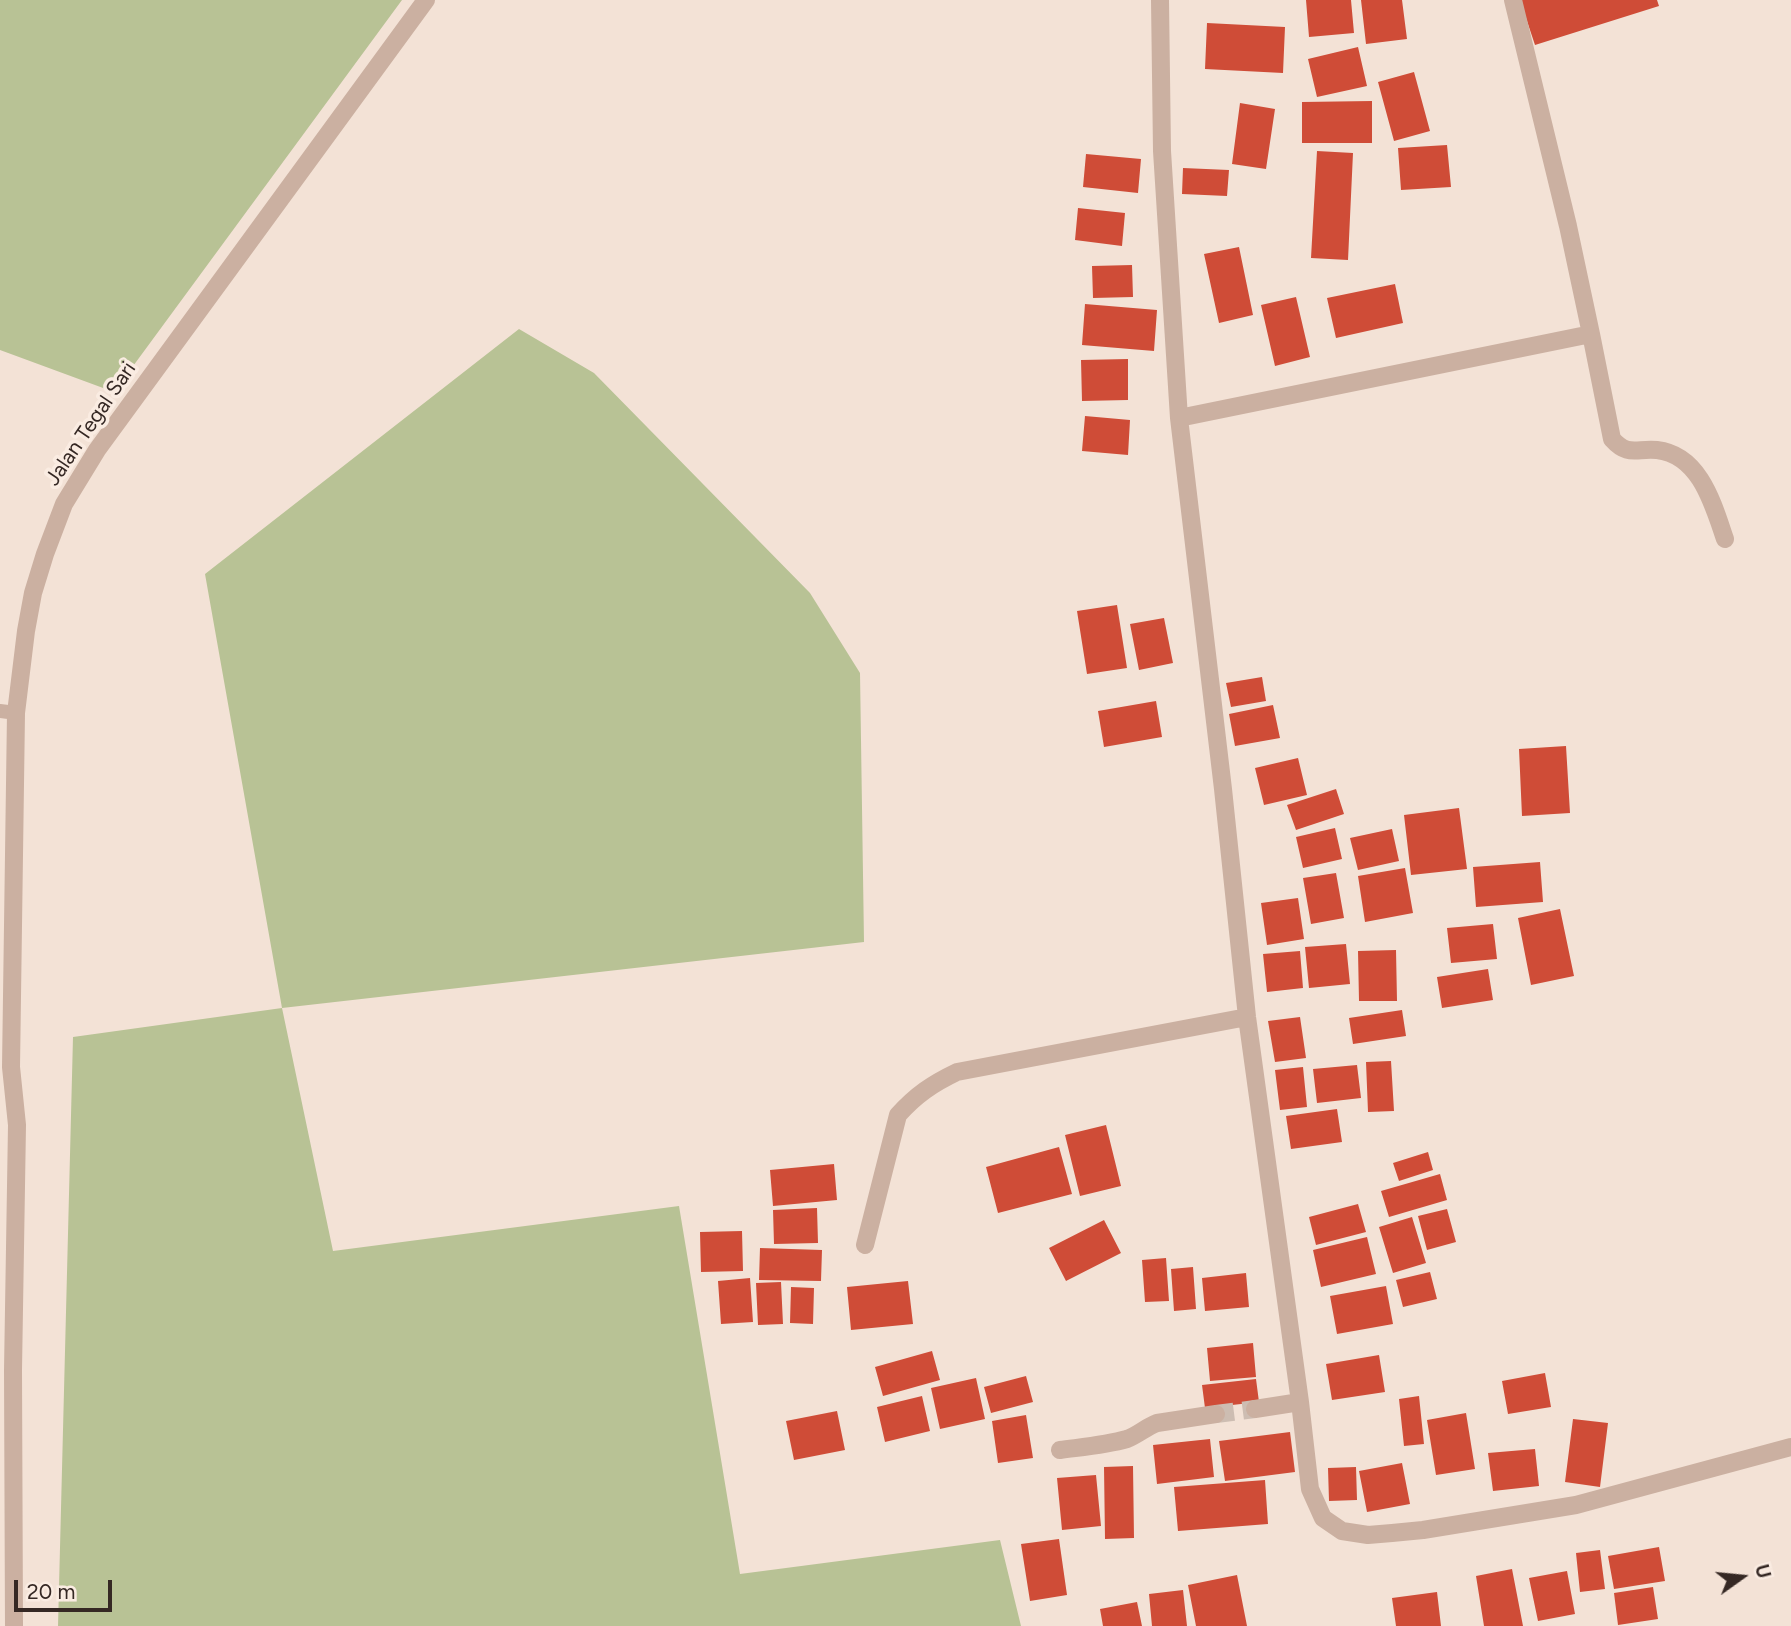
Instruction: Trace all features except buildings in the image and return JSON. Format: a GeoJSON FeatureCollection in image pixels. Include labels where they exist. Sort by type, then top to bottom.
{"type":"FeatureCollection","features":[{"type":"Feature","properties":{"kind":"street","name":"Jalan Tegal Sari"},"geometry":{"type":"LineString","coordinates":[[14,1626],[7,1372],[17,1125],[5,1067],[8,712],[33,593],[64,504],[97,450],[426,0]]}},
{"type":"Feature","properties":{"kind":"street"},"geometry":{"type":"LineString","coordinates":[[1160,0],[1162,151],[1179,418],[1247,1017],[1310,1489],[1323,1518],[1342,1531],[1368,1535],[1423,1530],[1576,1505],[1791,1447]]}},
{"type":"Feature","properties":{"kind":"street"},"geometry":{"type":"LineString","coordinates":[[1513,0],[1568,226],[1612,439],[1621,448],[1632,451],[1658,450],[1680,457],[1695,472],[1712,500],[1725,539]]}},
{"type":"Feature","properties":{"kind":"street"},"geometry":{"type":"LineString","coordinates":[[1179,418],[1591,334]]}},
{"type":"Feature","properties":{"kind":"street"},"geometry":{"type":"LineString","coordinates":[[865,1245],[898,1115],[935,1082],[957,1072],[1247,1017]]}},
{"type":"Feature","properties":{"kind":"street"},"geometry":{"type":"LineString","coordinates":[[1255,1409],[1300,1402]]}},
{"type":"Feature","properties":{"kind":"street"},"geometry":{"type":"LineString","coordinates":[[1060,1450],[1127,1439],[1157,1423],[1216,1414]]}},
{"type":"Feature","properties":{"kind":"green space"},"geometry":{"type":"Polygon","coordinates":[[[0,0],[402,0],[114,392],[0,350],[0,0]]]}},
{"type":"Feature","properties":{"kind":"green space"},"geometry":{"type":"Polygon","coordinates":[[[519,329],[594,373],[810,593],[860,673],[864,942],[282,1008],[205,574],[519,329]]]}},
{"type":"Feature","properties":{"kind":"green space"},"geometry":{"type":"Polygon","coordinates":[[[282,1008],[333,1251],[679,1206],[740,1574],[1000,1540],[1021,1626],[58,1626],[73,1037],[282,1008]]]}},
{"type":"Feature","properties":{"kind":"tunnel"},"geometry":{"type":"LineString","coordinates":[[1216,1414],[1255,1409]]}}]}
